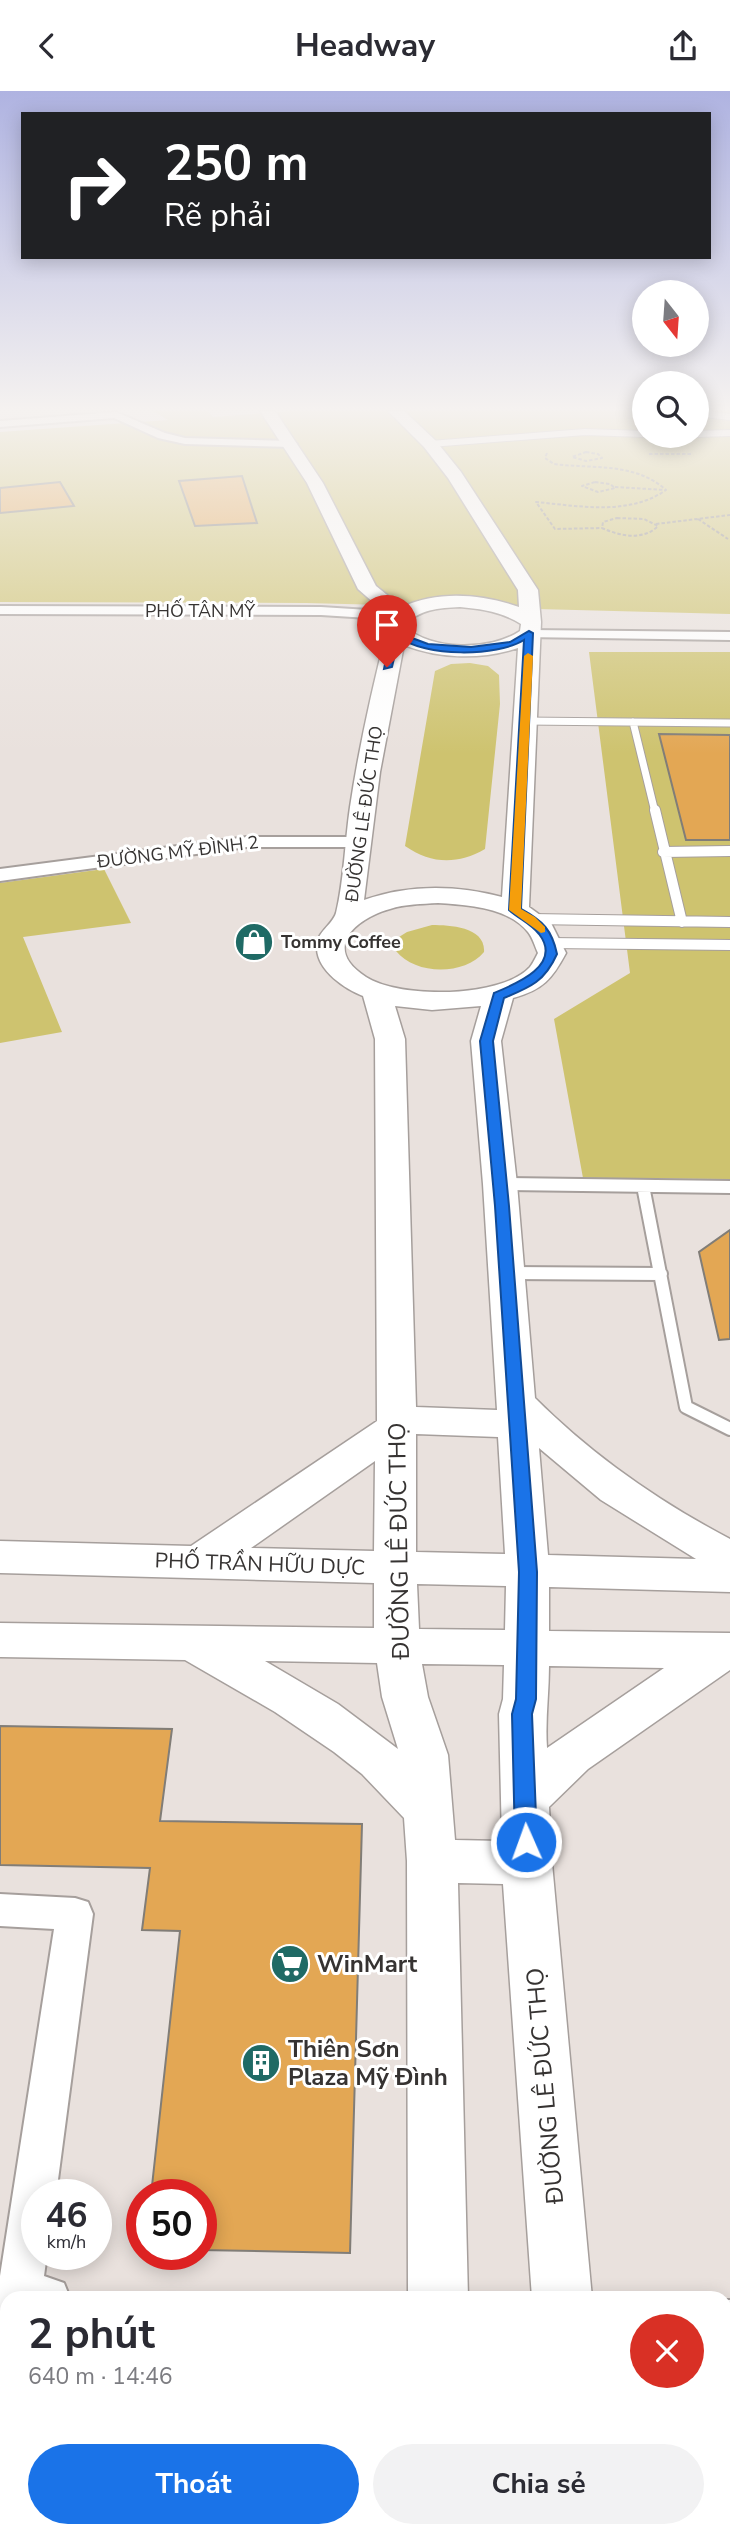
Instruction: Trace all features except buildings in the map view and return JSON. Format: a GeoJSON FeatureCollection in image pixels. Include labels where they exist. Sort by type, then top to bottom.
{"type":"FeatureCollection","features":[{"type":"Feature","properties":{"kind":"main road"},"geometry":{"type":"LineString","coordinates":[[336,525],[368,589],[409,640],[427,646],[471,650],[513,644],[529,627]]}},
{"type":"Feature","properties":{"kind":"main road"},"geometry":{"type":"LineString","coordinates":[[487,525],[528,590],[523,915]]}},
{"type":"Feature","properties":{"kind":"main road"},"geometry":{"type":"LineString","coordinates":[[398,623],[425,605],[467,602],[509,608],[529,627]]}},
{"type":"Feature","properties":{"kind":"main road","name":"ĐƯỜNG LÊ ĐỨC THỌ"},"geometry":{"type":"LineString","coordinates":[[349,916],[356,842],[386,671],[398,623]]}},
{"type":"Feature","properties":{"kind":"main road"},"geometry":{"type":"LineString","coordinates":[[438,895],[466,897],[523,915],[547,936],[551,954],[543,971],[525,985],[499,995],[459,1002],[416,1001],[376,992],[345,974],[337,966],[330,951],[332,936],[349,916],[384,902],[438,895]]}},
{"type":"Feature","properties":{"kind":"main road","name":"ĐƯỜNG LÊ ĐỨC THỌ"},"geometry":{"type":"LineString","coordinates":[[376,992],[390,1039],[397,1424],[394,1506],[397,1647],[405,1696],[424,1755],[430,1837],[438,2291]]}},
{"type":"Feature","properties":{"kind":"main road","name":"ĐƯỜNG LÊ ĐỨC THỌ"},"geometry":{"type":"LineString","coordinates":[[499,995],[486,1041],[507,1272],[528,1572],[526,1699],[522,1714],[527,1864],[561,2291]]}},
{"type":"Feature","properties":{"kind":"main road"},"geometry":{"type":"LineString","coordinates":[[202,1560],[397,1424],[517,1413],[613,1489],[669,1526],[730,1558]]}},
{"type":"Feature","properties":{"kind":"main road","name":"PHỐ TRẦN HỮU DỰC"},"geometry":{"type":"LineString","coordinates":[[0,1557],[202,1560],[528,1572],[730,1576]]}},
{"type":"Feature","properties":{"kind":"main road"},"geometry":{"type":"LineString","coordinates":[[0,1640],[727,1651]]}},
{"type":"Feature","properties":{"kind":"main road"},"geometry":{"type":"LineString","coordinates":[[194,1644],[312,1709],[382,1761],[430,1837],[527,1864]]}},
{"type":"Feature","properties":{"kind":"main road"},"geometry":{"type":"LineString","coordinates":[[525,1800],[571,1755],[727,1651]]}},
{"type":"Feature","properties":{"kind":"street","name":"PHỐ TÂN MỸ"},"geometry":{"type":"LineString","coordinates":[[0,610],[316,611],[398,623]]}},
{"type":"Feature","properties":{"kind":"street"},"geometry":{"type":"LineString","coordinates":[[529,627],[730,622]]}},
{"type":"Feature","properties":{"kind":"street"},"geometry":{"type":"LineString","coordinates":[[357,629],[398,623]]}},
{"type":"Feature","properties":{"kind":"street"},"geometry":{"type":"LineString","coordinates":[[529,627],[730,636]]}},
{"type":"Feature","properties":{"kind":"street","name":"ĐƯỜNG MỸ ĐÌNH 2"},"geometry":{"type":"LineString","coordinates":[[0,875],[247,842],[356,842]]}},
{"type":"Feature","properties":{"kind":"street"},"geometry":{"type":"LineString","coordinates":[[0,1910],[75,1914],[23,2291]]}},
{"type":"Feature","properties":{"kind":"lane"},"geometry":{"type":"LineString","coordinates":[[524,721],[730,723]]}},
{"type":"Feature","properties":{"kind":"lane"},"geometry":{"type":"LineString","coordinates":[[633,722],[682,922]]}},
{"type":"Feature","properties":{"kind":"lane"},"geometry":{"type":"LineString","coordinates":[[663,852],[730,851]]}},
{"type":"Feature","properties":{"kind":"lane"},"geometry":{"type":"LineString","coordinates":[[523,915],[730,922]]}},
{"type":"Feature","properties":{"kind":"lane"},"geometry":{"type":"LineString","coordinates":[[549,943],[730,945]]}},
{"type":"Feature","properties":{"kind":"lane"},"geometry":{"type":"LineString","coordinates":[[500,1184],[730,1187]]}},
{"type":"Feature","properties":{"kind":"lane"},"geometry":{"type":"LineString","coordinates":[[643,1186],[687,1407],[730,1429]]}},
{"type":"Feature","properties":{"kind":"lane"},"geometry":{"type":"LineString","coordinates":[[507,1272],[661,1274]]}},
{"type":"Feature","properties":{"kind":"path"},"geometry":{"type":"LineString","coordinates":[[552,525],[555,529],[602,528],[612,533],[639,535],[654,532],[657,525]]}},
{"type":"Feature","properties":{"kind":"path"},"geometry":{"type":"LineString","coordinates":[[709,525],[728,538]]}},
{"type":"Feature","properties":{"kind":"shaded area"},"geometry":{"type":"Polygon","coordinates":[[[0,525],[730,525],[730,614],[306,603],[0,602],[0,525]]]}},
{"type":"Feature","properties":{"kind":"shaded area"},"geometry":{"type":"Polygon","coordinates":[[[589,652],[730,652],[730,1179],[583,1178],[554,1019],[630,973],[589,652]]]}},
{"type":"Feature","properties":{"kind":"shaded area"},"geometry":{"type":"Polygon","coordinates":[[[451,664],[488,666],[499,675],[500,704],[485,849],[454,860],[434,859],[405,846],[435,671],[451,664]]]}},
{"type":"Feature","properties":{"kind":"shaded area"},"geometry":{"type":"Polygon","coordinates":[[[104,869],[131,923],[23,937],[62,1032],[0,1043],[0,883],[104,869]]]}},
{"type":"Feature","properties":{"kind":"shaded area"},"geometry":{"type":"Polygon","coordinates":[[[432,925],[457,927],[473,932],[483,944],[484,952],[464,965],[440,969],[415,965],[396,951],[399,937],[432,925]]]}},
{"type":"Feature","properties":{"kind":"slow traffic"},"geometry":{"type":"LineString","coordinates":[[528,656],[515,910],[531,919],[541,929]]}},
{"type":"Feature","properties":{"kind":"place","name":"Tommy Coffee"},"geometry":{"type":"Point","coordinates":[254,942]}},
{"type":"Feature","properties":{"kind":"place","name":"WinMart"},"geometry":{"type":"Point","coordinates":[290,1964]}},
{"type":"Feature","properties":{"kind":"place","name":"Thiên Sơn Plaza Mỹ Đình"},"geometry":{"type":"Point","coordinates":[261,2063]}},
{"type":"Feature","properties":{"kind":"route"},"geometry":{"type":"LineString","coordinates":[[387,667],[397,630],[409,640],[427,646],[471,650],[513,644],[529,633],[515,910],[531,919],[547,936],[551,954],[543,971],[525,985],[499,995],[486,1041],[502,1206],[528,1572],[526,1699],[522,1714],[526,1842]]}}]}
